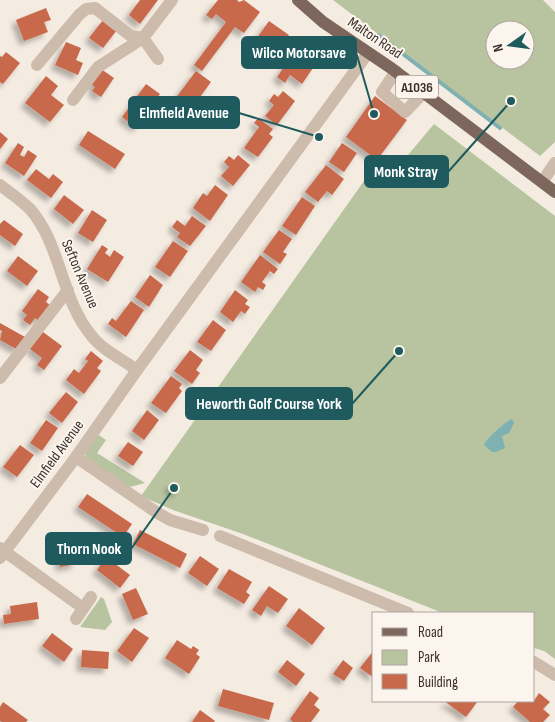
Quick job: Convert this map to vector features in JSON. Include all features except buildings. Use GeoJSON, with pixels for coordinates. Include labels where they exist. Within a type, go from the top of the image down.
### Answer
{"type":"FeatureCollection","features":[{"type":"Feature","properties":{"kind":"main road","name":"Malton Road"},"geometry":{"type":"LineString","coordinates":[[298,0],[323,22],[396,71],[555,192]]}},
{"type":"Feature","properties":{"kind":"street"},"geometry":{"type":"LineString","coordinates":[[73,100],[98,67],[144,38],[172,0]]}},
{"type":"Feature","properties":{"kind":"street"},"geometry":{"type":"LineString","coordinates":[[37,65],[79,15],[86,9],[94,8],[131,36],[144,38],[158,59]]}},
{"type":"Feature","properties":{"kind":"street","name":"Elmfield Avenue"},"geometry":{"type":"LineString","coordinates":[[2,553],[76,457],[136,370],[368,53]]}},
{"type":"Feature","properties":{"kind":"street"},"geometry":{"type":"LineString","coordinates":[[396,71],[382,92],[405,112],[424,92]]}},
{"type":"Feature","properties":{"kind":"street"},"geometry":{"type":"LineString","coordinates":[[542,182],[555,163]]}},
{"type":"Feature","properties":{"kind":"street","name":"Sefton Avenue"},"geometry":{"type":"LineString","coordinates":[[0,185],[30,209],[40,223],[77,312],[91,336],[136,370]]}},
{"type":"Feature","properties":{"kind":"street"},"geometry":{"type":"LineString","coordinates":[[0,378],[68,290]]}},
{"type":"Feature","properties":{"kind":"street"},"geometry":{"type":"LineString","coordinates":[[76,457],[133,492],[170,520],[203,530]]}},
{"type":"Feature","properties":{"kind":"street"},"geometry":{"type":"LineString","coordinates":[[220,536],[406,612]]}},
{"type":"Feature","properties":{"kind":"street"},"geometry":{"type":"LineString","coordinates":[[2,553],[87,603],[76,619]]}},
{"type":"Feature","properties":{"kind":"street"},"geometry":{"type":"LineString","coordinates":[[535,663],[555,675]]}},
{"type":"Feature","properties":{"kind":"green space"},"geometry":{"type":"Polygon","coordinates":[[[333,0],[543,0],[555,12],[555,142],[540,156],[333,0]]]}},
{"type":"Feature","properties":{"kind":"green space"},"geometry":{"type":"Polygon","coordinates":[[[434,124],[555,216],[555,659],[544,651],[535,648],[535,612],[440,612],[141,496],[376,164],[403,161],[434,124]]]}},
{"type":"Feature","properties":{"kind":"green space"},"geometry":{"type":"Polygon","coordinates":[[[97,434],[106,440],[97,453],[145,483],[126,488],[86,458],[85,453],[97,434]]]}},
{"type":"Feature","properties":{"kind":"green space"},"geometry":{"type":"Polygon","coordinates":[[[101,597],[104,599],[112,622],[105,630],[80,627],[101,597]]]}},
{"type":"Feature","properties":{"kind":"water"},"geometry":{"type":"Polygon","coordinates":[[[512,419],[514,423],[509,433],[502,436],[505,448],[492,452],[484,445],[497,430],[512,419]]]}},
{"type":"Feature","properties":{"kind":"waterway"},"geometry":{"type":"LineString","coordinates":[[378,35],[500,128]]}},
{"type":"Feature","properties":{"kind":"place","name":"Monk Stray"},"geometry":{"type":"Point","coordinates":[511,101]}},
{"type":"Feature","properties":{"kind":"place","name":"Wilco Motorsave"},"geometry":{"type":"Point","coordinates":[374,114]}},
{"type":"Feature","properties":{"kind":"place","name":"Elmfield Avenue"},"geometry":{"type":"Point","coordinates":[319,137]}},
{"type":"Feature","properties":{"kind":"place","name":"Heworth Golf Course York"},"geometry":{"type":"Point","coordinates":[399,351]}},
{"type":"Feature","properties":{"kind":"place","name":"Thorn Nook"},"geometry":{"type":"Point","coordinates":[174,488]}}]}
